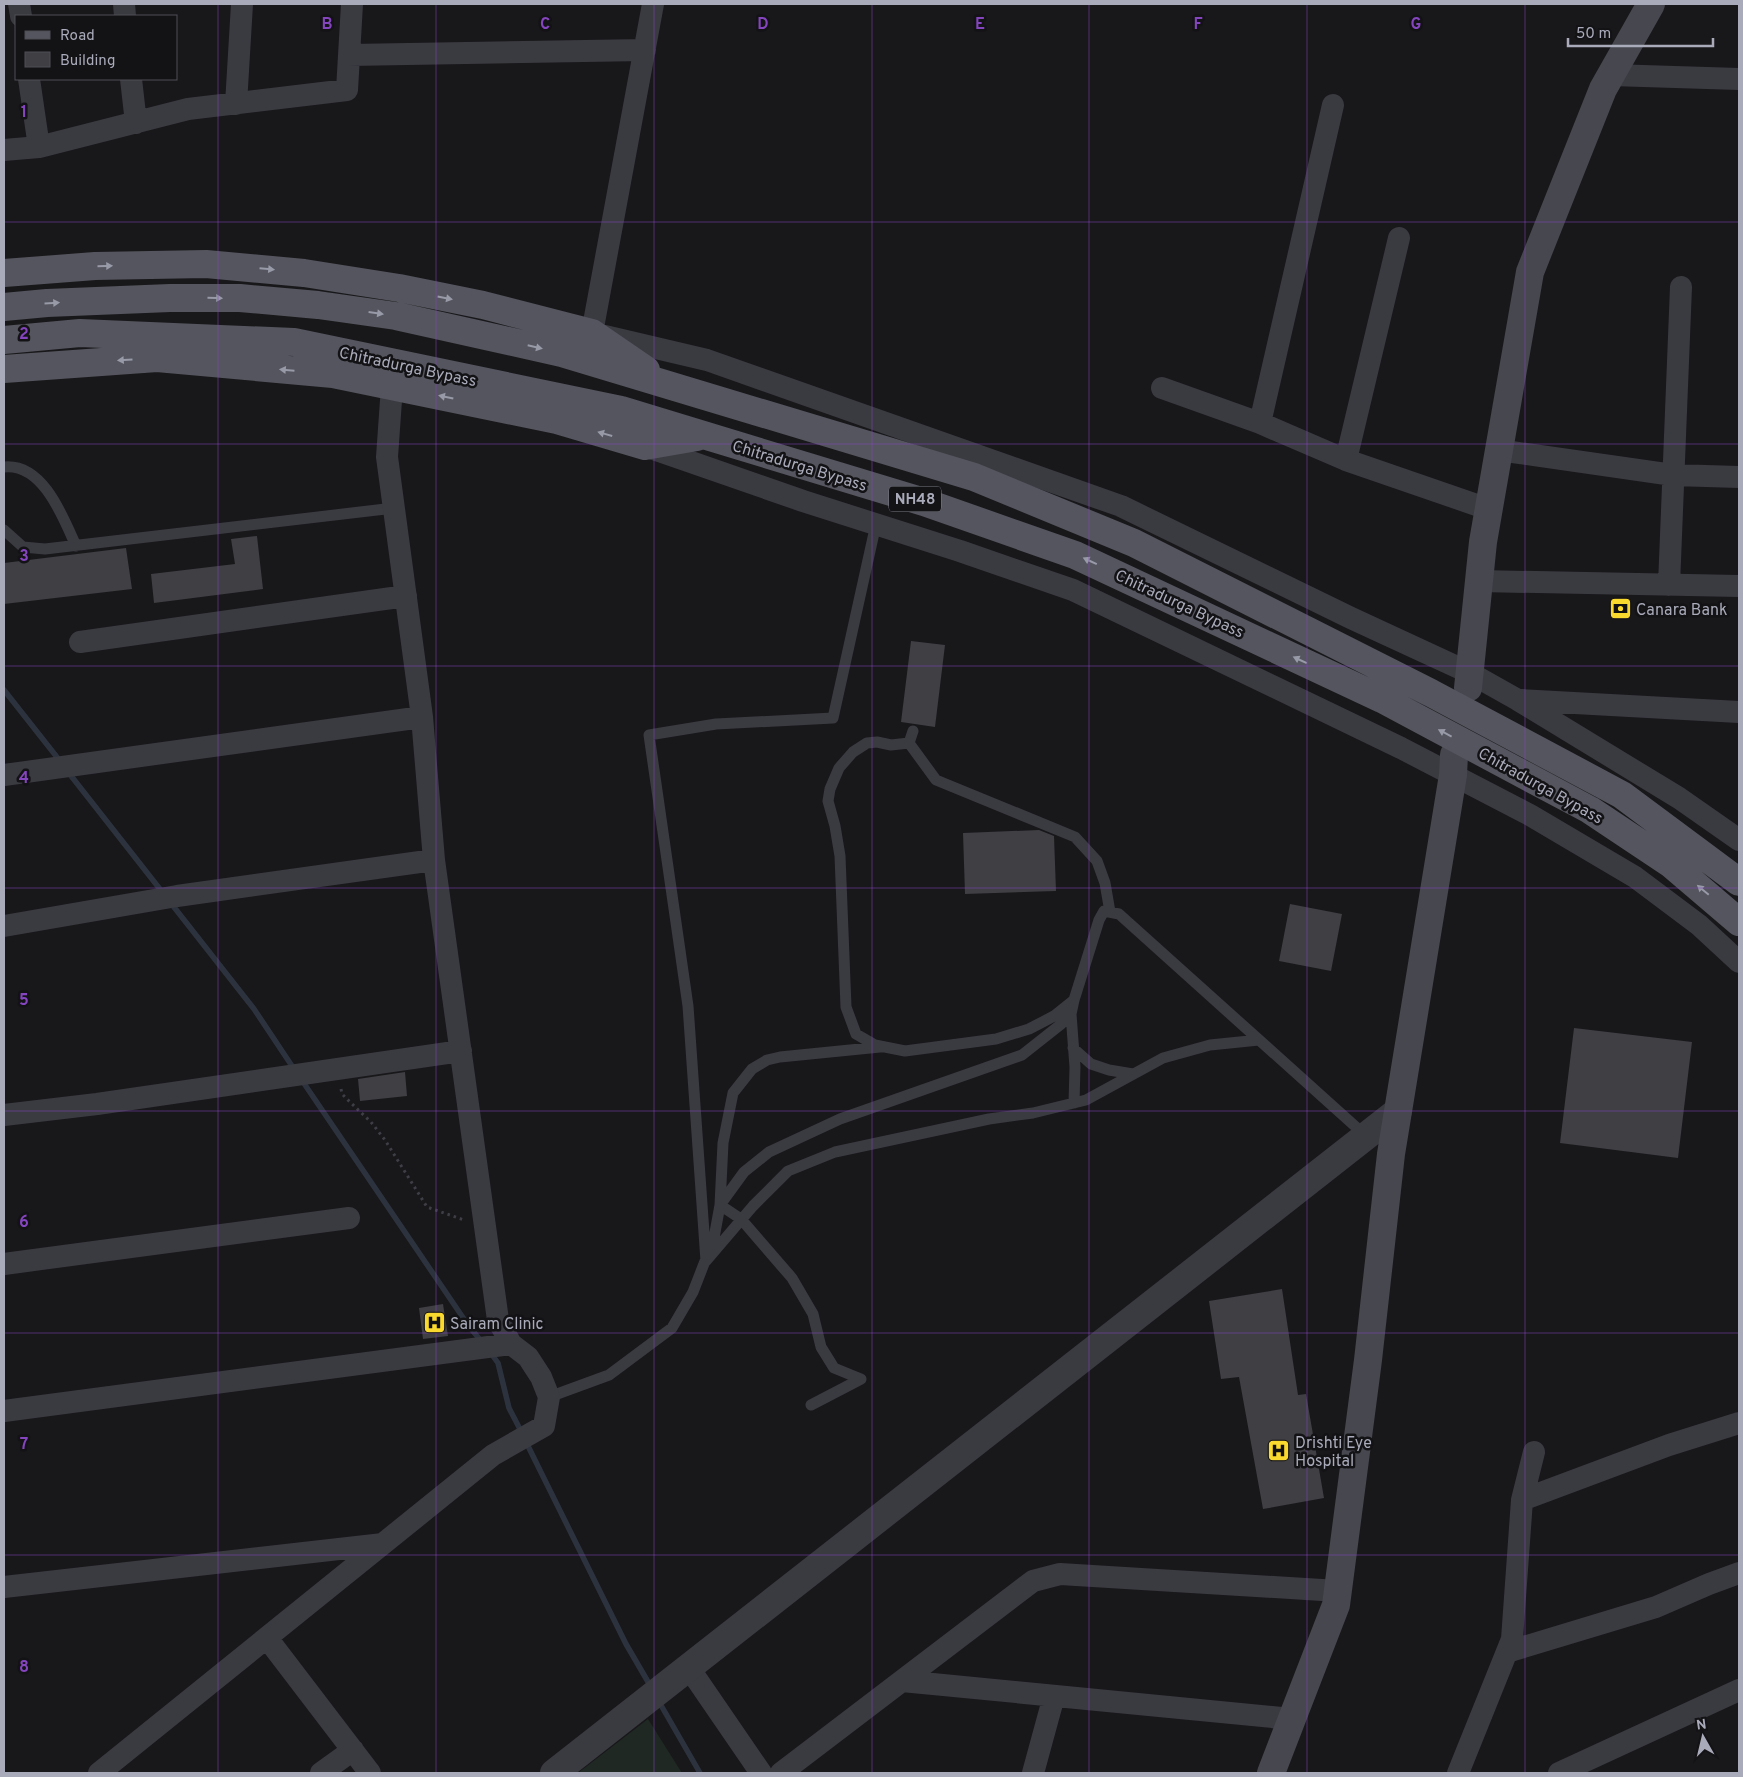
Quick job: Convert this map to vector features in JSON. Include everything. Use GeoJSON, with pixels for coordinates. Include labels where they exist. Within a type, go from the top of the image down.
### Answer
{"type":"FeatureCollection","features":[{"type":"Feature","properties":{"kind":"main road"},"geometry":{"type":"LineString","coordinates":[[1469,680],[1482,542],[1530,272],[1603,89],[1651,4]]}},
{"type":"Feature","properties":{"kind":"main road"},"geometry":{"type":"LineString","coordinates":[[4,273],[95,266],[206,264],[304,272],[399,288],[592,332],[666,385]]}},
{"type":"Feature","properties":{"kind":"main road","name":"Chitradurga Bypass"},"geometry":{"type":"LineString","coordinates":[[4,307],[47,303],[170,298],[240,298],[318,305],[396,316],[562,353],[974,478],[1134,543],[1431,692],[1622,795],[1739,882]]}},
{"type":"Feature","properties":{"kind":"main road","name":"Chitradurga Bypass"},"geometry":{"type":"LineString","coordinates":[[4,340],[80,333],[294,342],[621,410],[924,502],[1066,551],[1382,699],[1590,810],[1672,864],[1739,922]]}},
{"type":"Feature","properties":{"kind":"main road"},"geometry":{"type":"LineString","coordinates":[[4,369],[157,358],[333,374],[557,420],[645,446],[703,436]]}},
{"type":"Feature","properties":{"kind":"main road"},"geometry":{"type":"LineString","coordinates":[[1270,1773],[1336,1606],[1368,1360],[1391,1154],[1454,765]]}},
{"type":"Feature","properties":{"kind":"street"},"geometry":{"type":"LineString","coordinates":[[236,104],[242,4]]}},
{"type":"Feature","properties":{"kind":"street"},"geometry":{"type":"LineString","coordinates":[[4,150],[39,146],[188,109],[347,90],[352,4]]}},
{"type":"Feature","properties":{"kind":"street"},"geometry":{"type":"LineString","coordinates":[[653,4],[592,332],[707,360],[1121,506],[1351,618],[1469,680],[1518,700],[1679,798],[1739,840]]}},
{"type":"Feature","properties":{"kind":"street"},"geometry":{"type":"LineString","coordinates":[[350,55],[645,50]]}},
{"type":"Feature","properties":{"kind":"street"},"geometry":{"type":"LineString","coordinates":[[1611,74],[1739,79]]}},
{"type":"Feature","properties":{"kind":"street"},"geometry":{"type":"LineString","coordinates":[[29,80],[39,146]]}},
{"type":"Feature","properties":{"kind":"street"},"geometry":{"type":"LineString","coordinates":[[131,80],[136,122]]}},
{"type":"Feature","properties":{"kind":"street"},"geometry":{"type":"LineString","coordinates":[[1260,423],[1333,105]]}},
{"type":"Feature","properties":{"kind":"street"},"geometry":{"type":"LineString","coordinates":[[1346,460],[1399,238]]}},
{"type":"Feature","properties":{"kind":"street"},"geometry":{"type":"LineString","coordinates":[[1669,585],[1681,287]]}},
{"type":"Feature","properties":{"kind":"street"},"geometry":{"type":"LineString","coordinates":[[99,1773],[493,1455],[544,1426],[548,1396],[541,1377],[528,1357],[511,1344],[498,1320],[434,860],[422,717],[387,458],[392,386]]}},
{"type":"Feature","properties":{"kind":"street"},"geometry":{"type":"LineString","coordinates":[[1162,388],[1260,423],[1346,460],[1488,509]]}},
{"type":"Feature","properties":{"kind":"street"},"geometry":{"type":"LineString","coordinates":[[645,446],[1073,590],[1392,743],[1454,765],[1530,815],[1635,878],[1699,925],[1739,962]]}},
{"type":"Feature","properties":{"kind":"street"},"geometry":{"type":"LineString","coordinates":[[1498,450],[1673,475],[1739,476]]}},
{"type":"Feature","properties":{"kind":"street"},"geometry":{"type":"LineString","coordinates":[[1479,581],[1739,586]]}},
{"type":"Feature","properties":{"kind":"street"},"geometry":{"type":"LineString","coordinates":[[80,642],[406,596]]}},
{"type":"Feature","properties":{"kind":"street"},"geometry":{"type":"LineString","coordinates":[[1518,700],[1739,712]]}},
{"type":"Feature","properties":{"kind":"street"},"geometry":{"type":"LineString","coordinates":[[4,775],[422,717]]}},
{"type":"Feature","properties":{"kind":"street"},"geometry":{"type":"LineString","coordinates":[[4,926],[177,896],[434,860]]}},
{"type":"Feature","properties":{"kind":"street"},"geometry":{"type":"LineString","coordinates":[[4,1115],[97,1104],[461,1051]]}},
{"type":"Feature","properties":{"kind":"street"},"geometry":{"type":"LineString","coordinates":[[554,1773],[1398,1111]]}},
{"type":"Feature","properties":{"kind":"street"},"geometry":{"type":"LineString","coordinates":[[4,1264],[349,1218]]}},
{"type":"Feature","properties":{"kind":"street"},"geometry":{"type":"LineString","coordinates":[[4,1411],[511,1344]]}},
{"type":"Feature","properties":{"kind":"street"},"geometry":{"type":"LineString","coordinates":[[1522,1500],[1669,1445],[1739,1423]]}},
{"type":"Feature","properties":{"kind":"street"},"geometry":{"type":"LineString","coordinates":[[1458,1773],[1512,1639],[1522,1500],[1534,1452]]}},
{"type":"Feature","properties":{"kind":"street"},"geometry":{"type":"LineString","coordinates":[[4,1587],[383,1544]]}},
{"type":"Feature","properties":{"kind":"street"},"geometry":{"type":"LineString","coordinates":[[1507,1652],[1656,1607],[1739,1573]]}},
{"type":"Feature","properties":{"kind":"street"},"geometry":{"type":"LineString","coordinates":[[781,1773],[1033,1581],[1060,1574],[1338,1591]]}},
{"type":"Feature","properties":{"kind":"street"},"geometry":{"type":"LineString","coordinates":[[267,1638],[370,1773]]}},
{"type":"Feature","properties":{"kind":"street"},"geometry":{"type":"LineString","coordinates":[[689,1668],[760,1773]]}},
{"type":"Feature","properties":{"kind":"street"},"geometry":{"type":"LineString","coordinates":[[902,1681],[1292,1719]]}},
{"type":"Feature","properties":{"kind":"street"},"geometry":{"type":"LineString","coordinates":[[1559,1773],[1739,1690]]}},
{"type":"Feature","properties":{"kind":"street"},"geometry":{"type":"LineString","coordinates":[[1033,1773],[1054,1696]]}},
{"type":"Feature","properties":{"kind":"street"},"geometry":{"type":"LineString","coordinates":[[321,1773],[353,1750]]}},
{"type":"Feature","properties":{"kind":"lane"},"geometry":{"type":"LineString","coordinates":[[4,467],[12,466],[26,470],[38,479],[60,511],[76,546]]}},
{"type":"Feature","properties":{"kind":"lane"},"geometry":{"type":"LineString","coordinates":[[4,530],[23,547],[45,549],[394,508]]}},
{"type":"Feature","properties":{"kind":"lane"},"geometry":{"type":"LineString","coordinates":[[706,1261],[688,1006],[649,735],[716,724],[833,718],[876,524]]}},
{"type":"Feature","properties":{"kind":"lane"},"geometry":{"type":"LineString","coordinates":[[909,743],[913,731]]}},
{"type":"Feature","properties":{"kind":"lane"},"geometry":{"type":"LineString","coordinates":[[909,743],[892,745],[867,742],[852,752],[838,768],[830,789],[828,801],[835,826],[840,856],[846,1007],[856,1034],[875,1045],[905,1051],[996,1039],[1029,1029],[1054,1016],[1074,1000]]}},
{"type":"Feature","properties":{"kind":"lane"},"geometry":{"type":"LineString","coordinates":[[909,743],[936,780],[1075,837],[1097,861],[1105,883],[1110,912]]}},
{"type":"Feature","properties":{"kind":"lane"},"geometry":{"type":"LineString","coordinates":[[1074,1103],[1075,1067],[1071,1014],[1099,920],[1104,911],[1119,914],[1366,1136]]}},
{"type":"Feature","properties":{"kind":"lane"},"geometry":{"type":"LineString","coordinates":[[720,1205],[744,1172],[768,1152],[840,1119],[1022,1055],[1071,1014]]}},
{"type":"Feature","properties":{"kind":"lane"},"geometry":{"type":"LineString","coordinates":[[706,1261],[741,1219],[788,1171],[834,1152],[989,1119],[1033,1113],[1086,1100],[1164,1058],[1210,1045],[1258,1040]]}},
{"type":"Feature","properties":{"kind":"lane"},"geometry":{"type":"LineString","coordinates":[[548,1396],[609,1375],[672,1328],[693,1292],[714,1238],[720,1205],[723,1144],[733,1093],[752,1069],[767,1060],[780,1057],[883,1046]]}},
{"type":"Feature","properties":{"kind":"lane"},"geometry":{"type":"LineString","coordinates":[[1073,1048],[1091,1064],[1109,1070],[1133,1074]]}},
{"type":"Feature","properties":{"kind":"lane"},"geometry":{"type":"LineString","coordinates":[[720,1205],[741,1219],[792,1278],[813,1314],[821,1347],[834,1368],[861,1379],[811,1406]]}},
{"type":"Feature","properties":{"kind":"path"},"geometry":{"type":"LineString","coordinates":[[337,1069],[342,1094],[374,1126],[402,1165],[427,1207],[459,1218],[486,1232]]}},
{"type":"Feature","properties":{"kind":"shaded area"},"geometry":{"type":"Polygon","coordinates":[[[648,1719],[682,1773],[578,1773],[648,1719]]]}},
{"type":"Feature","properties":{"kind":"building"},"geometry":{"type":"Polygon","coordinates":[[[257,536],[263,589],[154,603],[151,574],[235,564],[231,539],[257,536]]]}},
{"type":"Feature","properties":{"kind":"building"},"geometry":{"type":"Polygon","coordinates":[[[126,548],[132,589],[4,604],[4,563],[126,548]]]}},
{"type":"Feature","properties":{"kind":"building"},"geometry":{"type":"Polygon","coordinates":[[[911,641],[945,645],[935,727],[901,722],[911,641]]]}},
{"type":"Feature","properties":{"kind":"building"},"geometry":{"type":"Polygon","coordinates":[[[1039,830],[1054,836],[1056,891],[965,894],[963,833],[1039,830]]]}},
{"type":"Feature","properties":{"kind":"building"},"geometry":{"type":"Polygon","coordinates":[[[1290,904],[1342,914],[1331,971],[1279,961],[1290,904]]]}},
{"type":"Feature","properties":{"kind":"building"},"geometry":{"type":"Polygon","coordinates":[[[1574,1028],[1692,1042],[1678,1158],[1560,1143],[1574,1028]]]}},
{"type":"Feature","properties":{"kind":"building"},"geometry":{"type":"Polygon","coordinates":[[[405,1072],[407,1096],[360,1101],[358,1079],[405,1072]]]}},
{"type":"Feature","properties":{"kind":"building"},"geometry":{"type":"Polygon","coordinates":[[[1282,1289],[1298,1395],[1306,1394],[1324,1498],[1263,1509],[1239,1377],[1221,1379],[1209,1301],[1282,1289]]]}},
{"type":"Feature","properties":{"kind":"building"},"geometry":{"type":"Polygon","coordinates":[[[443,1304],[448,1336],[423,1339],[419,1308],[443,1304]]]}},
{"type":"Feature","properties":{"kind":"waterway"},"geometry":{"type":"LineString","coordinates":[[4,690],[60,761]]}},
{"type":"Feature","properties":{"kind":"waterway"},"geometry":{"type":"LineString","coordinates":[[68,772],[163,893]]}},
{"type":"Feature","properties":{"kind":"waterway"},"geometry":{"type":"LineString","coordinates":[[170,902],[254,1009],[294,1069]]}},
{"type":"Feature","properties":{"kind":"waterway"},"geometry":{"type":"LineString","coordinates":[[301,1079],[468,1325],[481,1341]]}},
{"type":"Feature","properties":{"kind":"waterway"},"geometry":{"type":"LineString","coordinates":[[490,1352],[498,1363],[509,1408],[522,1433]]}},
{"type":"Feature","properties":{"kind":"waterway"},"geometry":{"type":"LineString","coordinates":[[526,1442],[626,1644],[651,1687]]}},
{"type":"Feature","properties":{"kind":"waterway"},"geometry":{"type":"LineString","coordinates":[[658,1700],[700,1773]]}},
{"type":"Feature","properties":{"kind":"place","name":"Canara Bank"},"geometry":{"type":"Point","coordinates":[1620,609]}},
{"type":"Feature","properties":{"kind":"place","name":"Sairam Clinic"},"geometry":{"type":"Point","coordinates":[434,1323]}},
{"type":"Feature","properties":{"kind":"place","name":"Drishti Eye Hospital"},"geometry":{"type":"Point","coordinates":[1279,1451]}}]}
